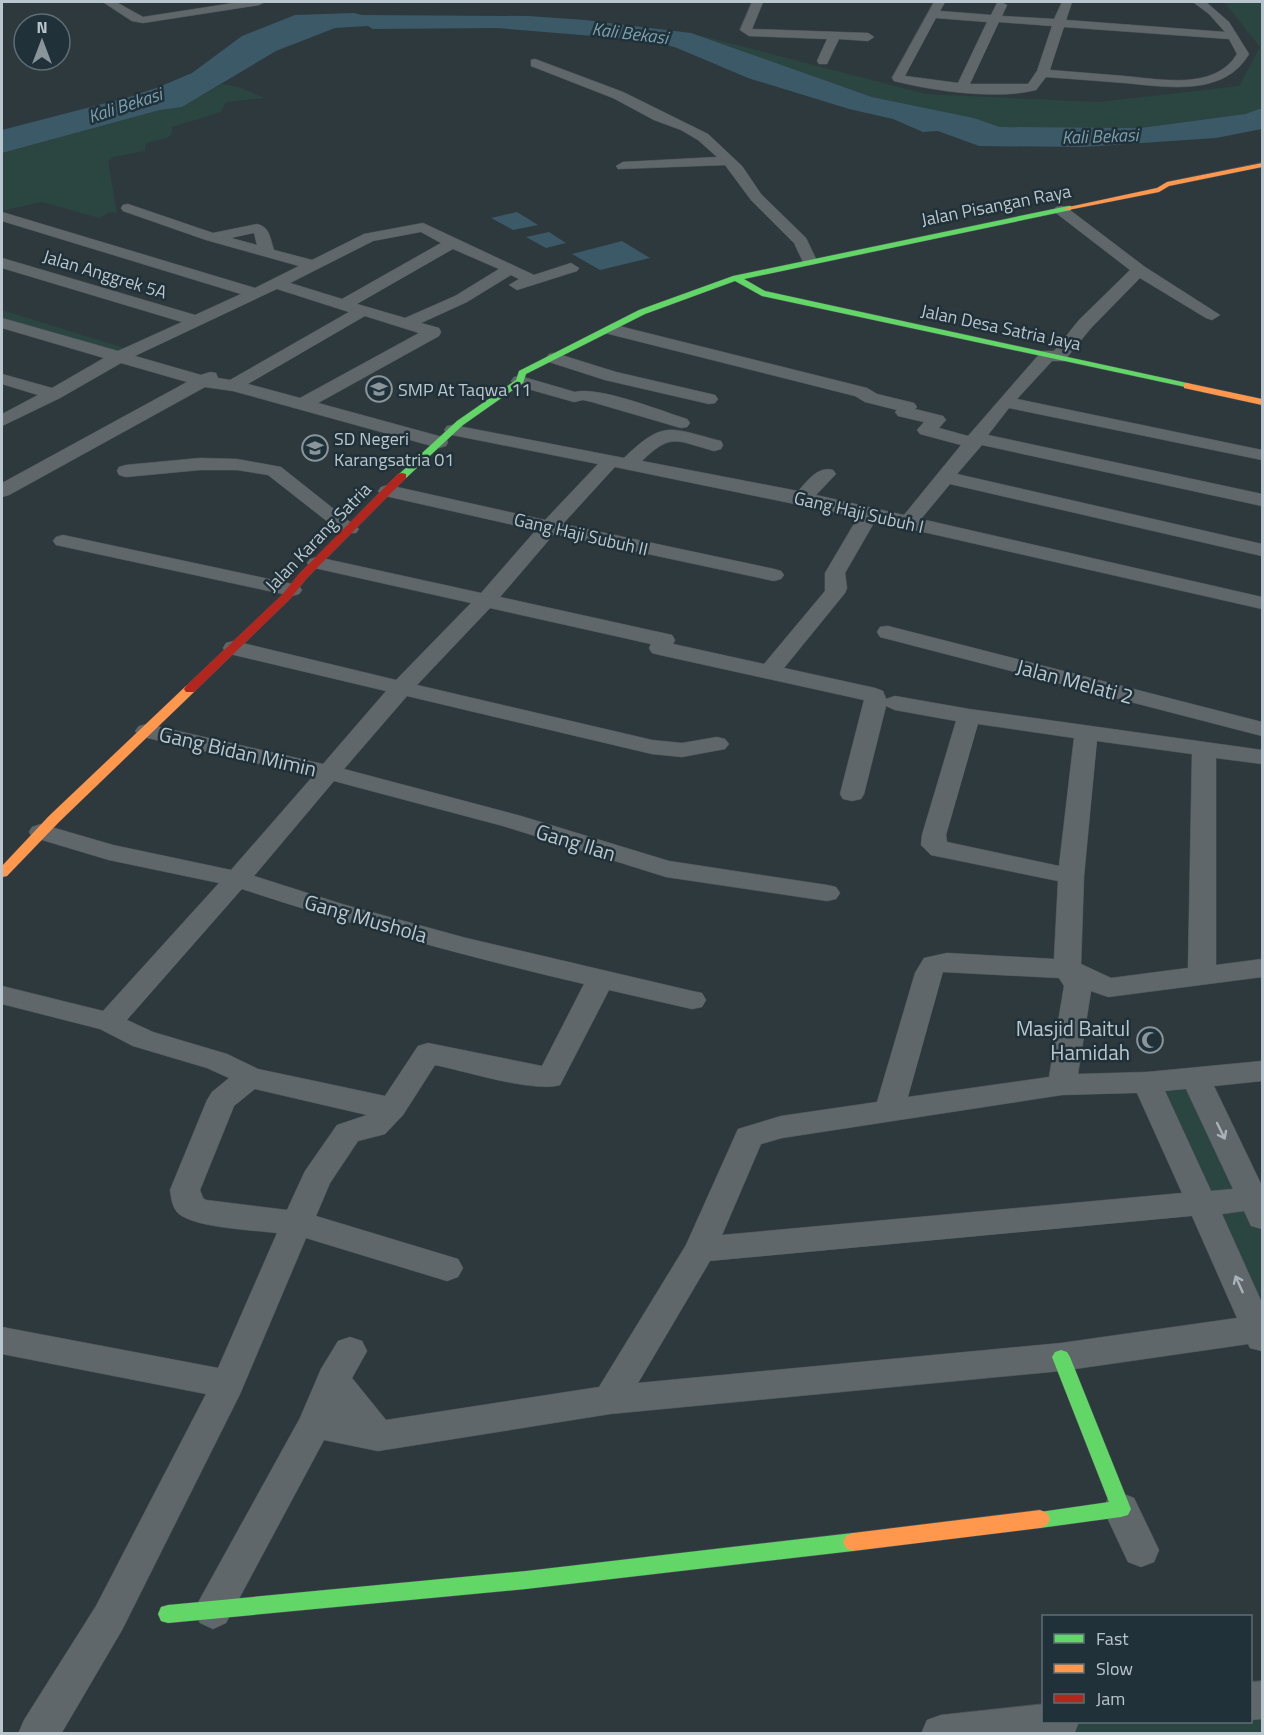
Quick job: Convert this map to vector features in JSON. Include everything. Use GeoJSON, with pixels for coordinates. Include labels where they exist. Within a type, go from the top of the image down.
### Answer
{"type":"FeatureCollection","features":[{"type":"Feature","properties":{"kind":"street"},"geometry":{"type":"LineString","coordinates":[[109,2],[136,19],[143,20],[259,2]]}},
{"type":"Feature","properties":{"kind":"street"},"geometry":{"type":"LineString","coordinates":[[757,2],[746,30],[749,32],[868,36]]}},
{"type":"Feature","properties":{"kind":"street"},"geometry":{"type":"LineString","coordinates":[[939,2],[898,78],[962,87],[1028,89],[1035,85],[1053,57],[1060,40],[1059,23],[1068,6]]}},
{"type":"Feature","properties":{"kind":"street"},"geometry":{"type":"LineString","coordinates":[[962,87],[1002,2]]}},
{"type":"Feature","properties":{"kind":"street"},"geometry":{"type":"LineString","coordinates":[[1042,73],[1175,84],[1196,82],[1231,70],[1239,62],[1234,36],[1220,19],[1199,2]]}},
{"type":"Feature","properties":{"kind":"street"},"geometry":{"type":"LineString","coordinates":[[931,14],[1234,36]]}},
{"type":"Feature","properties":{"kind":"street"},"geometry":{"type":"LineString","coordinates":[[1198,17],[1220,19]]}},
{"type":"Feature","properties":{"kind":"street"},"geometry":{"type":"LineString","coordinates":[[823,61],[835,35]]}},
{"type":"Feature","properties":{"kind":"street"},"geometry":{"type":"LineString","coordinates":[[535,63],[618,95],[703,137],[737,169],[756,197],[801,241],[809,261]]}},
{"type":"Feature","properties":{"kind":"street"},"geometry":{"type":"LineString","coordinates":[[1196,68],[1231,70]]}},
{"type":"Feature","properties":{"kind":"street"},"geometry":{"type":"LineString","coordinates":[[623,166],[729,161]]}},
{"type":"Feature","properties":{"kind":"street","name":"Jalan Pisangan Raya"},"geometry":{"type":"LineString","coordinates":[[736,278],[1159,190],[1167,184],[1263,165]]}},
{"type":"Feature","properties":{"kind":"street"},"geometry":{"type":"LineString","coordinates":[[129,208],[211,237],[313,265]]}},
{"type":"Feature","properties":{"kind":"street"},"geometry":{"type":"LineString","coordinates":[[1061,210],[1139,270],[1212,315]]}},
{"type":"Feature","properties":{"kind":"street"},"geometry":{"type":"LineString","coordinates":[[2,216],[255,293]]}},
{"type":"Feature","properties":{"kind":"street"},"geometry":{"type":"LineString","coordinates":[[2,421],[117,358],[276,284],[369,237],[423,226],[452,243],[510,268],[533,281]]}},
{"type":"Feature","properties":{"kind":"street"},"geometry":{"type":"LineString","coordinates":[[343,305],[452,243]]}},
{"type":"Feature","properties":{"kind":"street","name":"Jalan Anggrek 5A"},"geometry":{"type":"LineString","coordinates":[[2,263],[197,321]]}},
{"type":"Feature","properties":{"kind":"street"},"geometry":{"type":"LineString","coordinates":[[462,299],[510,268]]}},
{"type":"Feature","properties":{"kind":"street"},"geometry":{"type":"LineString","coordinates":[[406,323],[462,299],[533,281],[571,268]]}},
{"type":"Feature","properties":{"kind":"street"},"geometry":{"type":"LineString","coordinates":[[908,523],[1005,402],[1139,270]]}},
{"type":"Feature","properties":{"kind":"street","name":"Jalan Karang Satria"},"geometry":{"type":"LineString","coordinates":[[2,873],[41,832],[234,648],[388,491],[446,436],[479,409],[520,381],[522,373],[642,312],[736,278]]}},
{"type":"Feature","properties":{"kind":"street","name":"Jalan Desa Satria Jaya"},"geometry":{"type":"LineString","coordinates":[[736,278],[762,293],[1263,402]]}},
{"type":"Feature","properties":{"kind":"street"},"geometry":{"type":"LineString","coordinates":[[276,284],[433,332],[303,404]]}},
{"type":"Feature","properties":{"kind":"street"},"geometry":{"type":"LineString","coordinates":[[2,310],[134,351],[218,382]]}},
{"type":"Feature","properties":{"kind":"street"},"geometry":{"type":"LineString","coordinates":[[3,492],[362,311]]}},
{"type":"Feature","properties":{"kind":"street"},"geometry":{"type":"LineString","coordinates":[[2,323],[117,358],[218,382]]}},
{"type":"Feature","properties":{"kind":"street"},"geometry":{"type":"LineString","coordinates":[[611,329],[859,399],[871,398],[908,407],[904,412],[937,420],[926,430],[930,432],[1263,500]]}},
{"type":"Feature","properties":{"kind":"street"},"geometry":{"type":"LineString","coordinates":[[555,358],[611,376],[709,399]]}},
{"type":"Feature","properties":{"kind":"street"},"geometry":{"type":"LineString","coordinates":[[2,379],[54,394]]}},
{"type":"Feature","properties":{"kind":"street"},"geometry":{"type":"LineString","coordinates":[[520,381],[574,397],[583,395],[595,397],[681,423]]}},
{"type":"Feature","properties":{"kind":"street","name":"Gang Haji Subuh I"},"geometry":{"type":"LineString","coordinates":[[218,382],[303,404],[446,436],[619,463],[802,498],[1263,603]]}},
{"type":"Feature","properties":{"kind":"street"},"geometry":{"type":"LineString","coordinates":[[1005,402],[1263,455]]}},
{"type":"Feature","properties":{"kind":"street"},"geometry":{"type":"LineString","coordinates":[[109,1022],[237,879],[401,688],[485,601],[549,527],[619,463],[652,441],[669,434],[714,445]]}},
{"type":"Feature","properties":{"kind":"street"},"geometry":{"type":"LineString","coordinates":[[126,471],[204,462],[263,468],[274,471],[349,529]]}},
{"type":"Feature","properties":{"kind":"street"},"geometry":{"type":"LineString","coordinates":[[802,498],[826,474]]}},
{"type":"Feature","properties":{"kind":"street"},"geometry":{"type":"LineString","coordinates":[[946,477],[1263,550]]}},
{"type":"Feature","properties":{"kind":"street","name":"Gang Haji Subuh II"},"geometry":{"type":"LineString","coordinates":[[388,491],[774,575]]}},
{"type":"Feature","properties":{"kind":"street"},"geometry":{"type":"LineString","coordinates":[[771,670],[835,593],[837,588],[835,573],[870,513]]}},
{"type":"Feature","properties":{"kind":"street"},"geometry":{"type":"LineString","coordinates":[[63,541],[292,590]]}},
{"type":"Feature","properties":{"kind":"street"},"geometry":{"type":"LineString","coordinates":[[316,563],[664,640],[660,648],[771,670],[875,696],[852,794]]}},
{"type":"Feature","properties":{"kind":"street","name":"Jalan Melati 2"},"geometry":{"type":"LineString","coordinates":[[888,632],[1263,729]]}},
{"type":"Feature","properties":{"kind":"street"},"geometry":{"type":"LineString","coordinates":[[234,648],[652,747],[682,750],[717,744]]}},
{"type":"Feature","properties":{"kind":"street"},"geometry":{"type":"LineString","coordinates":[[895,703],[969,716],[1263,757]]}},
{"type":"Feature","properties":{"kind":"street"},"geometry":{"type":"LineString","coordinates":[[969,716],[934,835],[934,845],[940,849],[1071,876]]}},
{"type":"Feature","properties":{"kind":"street","name":"Gang Bidan Mimin"},"geometry":{"type":"LineString","coordinates":[[147,731],[329,771]]}},
{"type":"Feature","properties":{"kind":"street"},"geometry":{"type":"LineString","coordinates":[[1062,1085],[1078,986],[1067,969],[1071,876],[1086,733]]}},
{"type":"Feature","properties":{"kind":"street"},"geometry":{"type":"LineString","coordinates":[[1202,977],[1203,750]]}},
{"type":"Feature","properties":{"kind":"street","name":"Gang Ilan"},"geometry":{"type":"LineString","coordinates":[[329,771],[408,795],[512,821],[666,869],[827,893]]}},
{"type":"Feature","properties":{"kind":"street","name":"Gang Mushola"},"geometry":{"type":"LineString","coordinates":[[41,832],[109,852],[237,879],[344,913],[600,980],[692,1000]]}},
{"type":"Feature","properties":{"kind":"street"},"geometry":{"type":"LineString","coordinates":[[889,1111],[929,973],[934,964],[946,962],[1067,969],[1108,988],[1263,968]]}},
{"type":"Feature","properties":{"kind":"street"},"geometry":{"type":"LineString","coordinates":[[38,1734],[109,1618],[228,1384],[316,1179],[338,1144],[348,1132],[375,1126],[393,1107],[428,1053],[550,1078],[600,980]]}},
{"type":"Feature","properties":{"kind":"street"},"geometry":{"type":"LineString","coordinates":[[2,995],[109,1022],[120,1029],[178,1052],[233,1065],[250,1077],[375,1106],[393,1107]]}},
{"type":"Feature","properties":{"kind":"street"},"geometry":{"type":"LineString","coordinates":[[610,1400],[700,1249],[749,1137],[782,1126],[1062,1085],[1147,1082],[1263,1071]]}},
{"type":"Feature","properties":{"kind":"street"},"geometry":{"type":"LineString","coordinates":[[250,1077],[222,1100],[185,1190],[189,1205],[200,1211],[297,1223],[447,1268]]}},
{"type":"Feature","properties":{"kind":"street"},"geometry":{"type":"LineString","coordinates":[[700,1249],[1203,1203],[1260,1205],[1196,1078]]}},
{"type":"Feature","properties":{"kind":"street"},"geometry":{"type":"LineString","coordinates":[[315,1423],[378,1436],[610,1400],[1061,1357],[1261,1332],[1147,1082]]}},
{"type":"Feature","properties":{"kind":"street"},"geometry":{"type":"LineString","coordinates":[[2,1340],[228,1384]]}},
{"type":"Feature","properties":{"kind":"street"},"geometry":{"type":"LineString","coordinates":[[1061,1357],[1121,1509],[1141,1550]]}},
{"type":"Feature","properties":{"kind":"street"},"geometry":{"type":"LineString","coordinates":[[213,1611],[315,1423],[341,1365],[378,1436]]}},
{"type":"Feature","properties":{"kind":"street"},"geometry":{"type":"LineString","coordinates":[[168,1614],[601,1572],[1121,1509]]}},
{"type":"Feature","properties":{"kind":"street"},"geometry":{"type":"LineString","coordinates":[[941,1734],[1019,1730],[1054,1723]]}},
{"type":"Feature","properties":{"kind":"green space"},"geometry":{"type":"Polygon","coordinates":[[[1224,2],[1262,2],[1262,108],[1245,114],[1140,128],[1000,127],[974,118],[872,97],[691,33],[926,94],[1098,102],[1239,86],[1260,47],[1224,2]]]}},
{"type":"Feature","properties":{"kind":"green space"},"geometry":{"type":"Polygon","coordinates":[[[222,84],[238,87],[265,98],[226,102],[221,112],[172,127],[172,134],[167,138],[146,143],[145,151],[113,157],[108,161],[117,213],[110,212],[99,218],[42,202],[2,211],[2,153],[160,110],[182,107],[222,84]]]}},
{"type":"Feature","properties":{"kind":"green space"},"geometry":{"type":"Polygon","coordinates":[[[2,310],[134,351],[117,358],[2,323],[2,310]]]}},
{"type":"Feature","properties":{"kind":"green space"},"geometry":{"type":"Polygon","coordinates":[[[1196,1078],[1262,1217],[1262,1338],[1147,1082],[1196,1078]]]}},
{"type":"Feature","properties":{"kind":"green space"},"geometry":{"type":"Polygon","coordinates":[[[1262,1700],[1262,1733],[941,1734],[1049,1723],[1252,1723],[1252,1701],[1262,1700]]]}},
{"type":"Feature","properties":{"kind":"water","name":"Kali Bekasi"},"geometry":{"type":"Polygon","coordinates":[[[354,13],[362,15],[529,16],[585,20],[691,33],[872,97],[974,118],[1000,127],[1140,128],[1245,114],[1262,108],[1262,129],[1216,138],[1083,147],[979,146],[938,131],[923,132],[893,119],[849,109],[748,78],[677,48],[654,41],[497,28],[373,29],[368,26],[335,28],[276,51],[182,107],[160,110],[2,153],[2,130],[159,87],[192,73],[242,36],[295,15],[354,13]]]}},
{"type":"Feature","properties":{"kind":"water"},"geometry":{"type":"Polygon","coordinates":[[[517,212],[538,225],[513,230],[491,218],[517,212]]]}},
{"type":"Feature","properties":{"kind":"water"},"geometry":{"type":"Polygon","coordinates":[[[549,232],[566,243],[546,248],[526,237],[549,232]]]}},
{"type":"Feature","properties":{"kind":"water"},"geometry":{"type":"Polygon","coordinates":[[[622,241],[650,258],[600,270],[572,254],[622,241]]]}},
{"type":"Feature","properties":{"kind":"traffic: fast"},"geometry":{"type":"LineString","coordinates":[[402,476],[460,423],[520,381],[522,373],[642,312],[736,278],[1068,208]]}},
{"type":"Feature","properties":{"kind":"traffic: fast"},"geometry":{"type":"LineString","coordinates":[[736,278],[762,293],[1187,386]]}},
{"type":"Feature","properties":{"kind":"traffic: fast"},"geometry":{"type":"LineString","coordinates":[[1040,1519],[1121,1509],[1061,1357]]}},
{"type":"Feature","properties":{"kind":"traffic: fast"},"geometry":{"type":"LineString","coordinates":[[168,1614],[526,1580],[853,1542]]}},
{"type":"Feature","properties":{"kind":"traffic: slow"},"geometry":{"type":"LineString","coordinates":[[1068,208],[1159,190],[1167,184],[1262,165]]}},
{"type":"Feature","properties":{"kind":"traffic: slow"},"geometry":{"type":"LineString","coordinates":[[1187,386],[1262,402]]}},
{"type":"Feature","properties":{"kind":"traffic: slow"},"geometry":{"type":"LineString","coordinates":[[2,873],[54,819],[190,689]]}},
{"type":"Feature","properties":{"kind":"traffic: slow"},"geometry":{"type":"LineString","coordinates":[[853,1542],[1040,1519]]}},
{"type":"Feature","properties":{"kind":"traffic: jam"},"geometry":{"type":"LineString","coordinates":[[190,689],[286,597],[303,576],[402,476]]}},
{"type":"Feature","properties":{"kind":"place","name":"SMP At Taqwa 11"},"geometry":{"type":"Point","coordinates":[379,389]}},
{"type":"Feature","properties":{"kind":"place","name":"SD Negeri Karangsatria 01"},"geometry":{"type":"Point","coordinates":[315,448]}},
{"type":"Feature","properties":{"kind":"place","name":"Masjid Baitul Hamidah"},"geometry":{"type":"Point","coordinates":[1150,1040]}}]}
